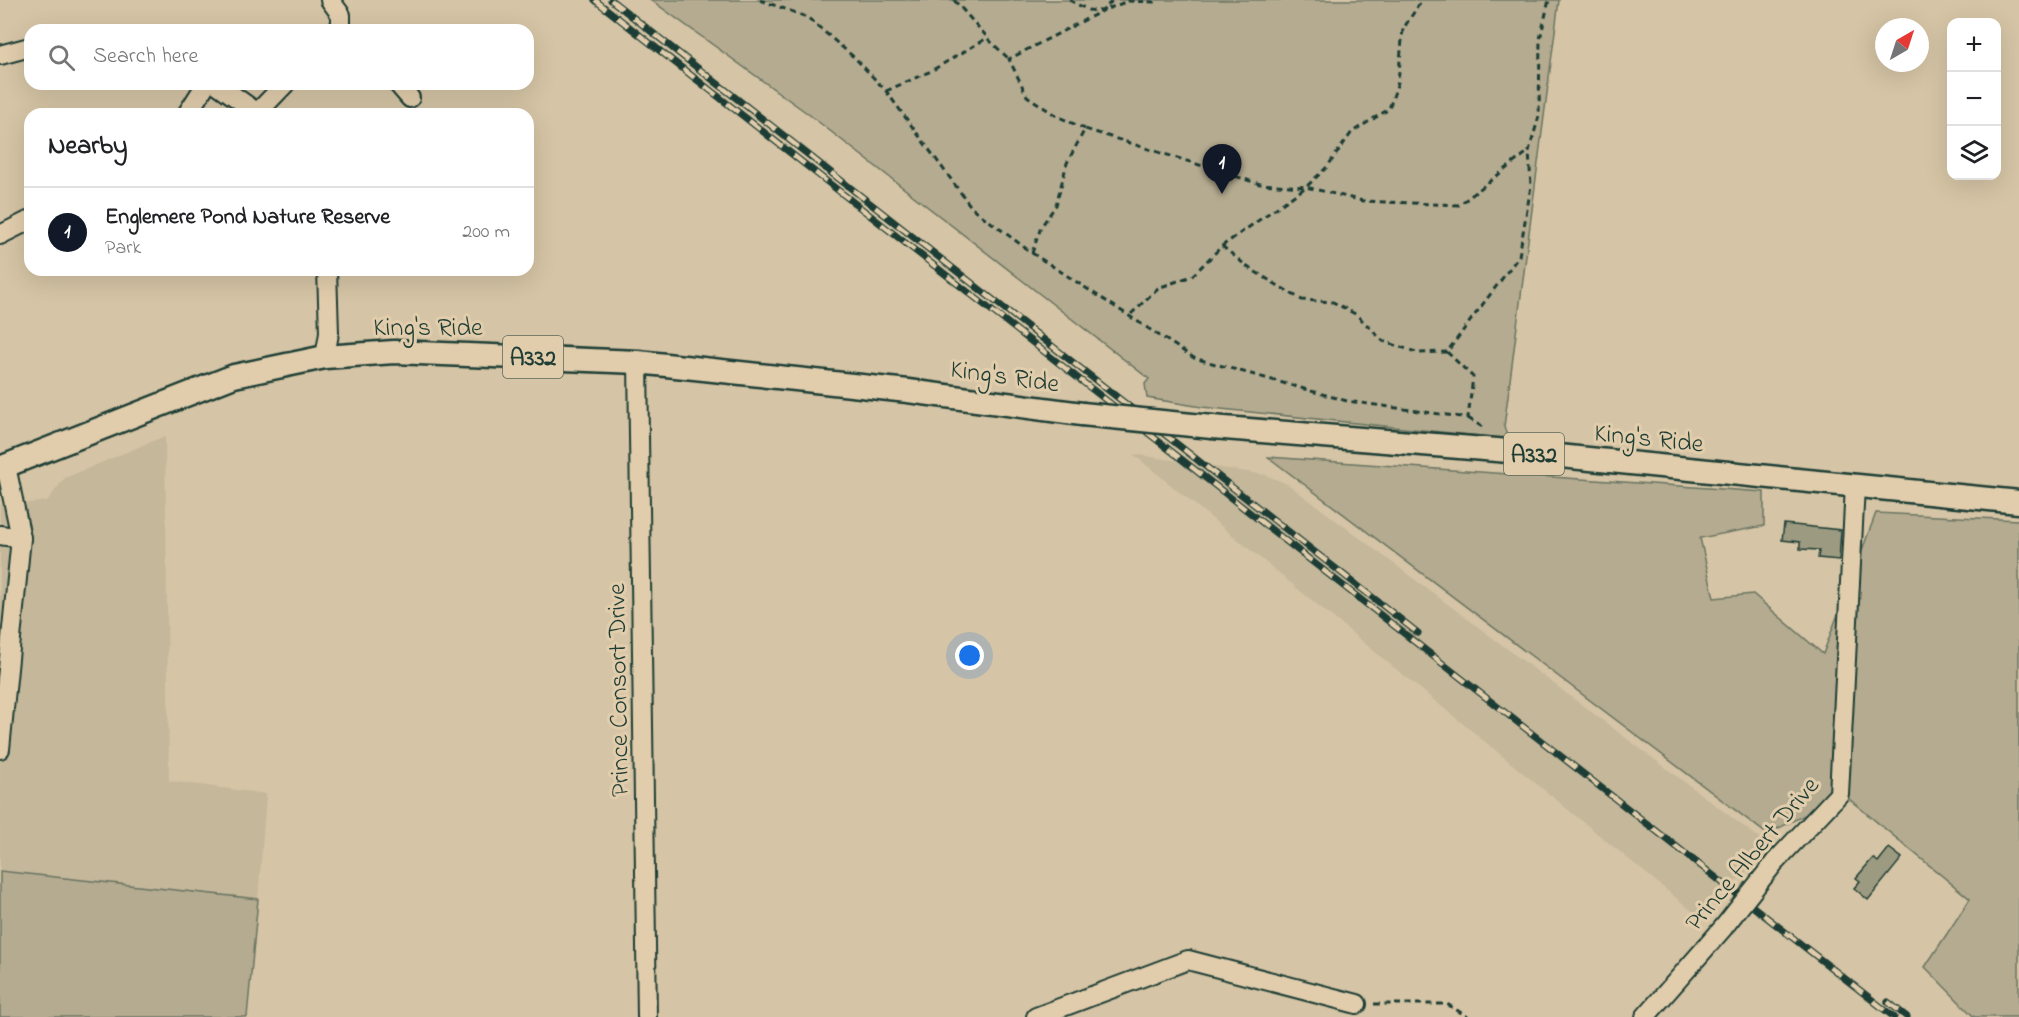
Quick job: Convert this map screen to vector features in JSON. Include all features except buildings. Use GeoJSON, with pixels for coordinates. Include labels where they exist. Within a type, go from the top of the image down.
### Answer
{"type":"FeatureCollection","features":[{"type":"Feature","properties":{"kind":"main road","name":"King's Ride"},"geometry":{"type":"LineString","coordinates":[[3,467],[234,376],[325,357],[394,352],[638,362],[908,391],[1082,414],[1509,452],[2019,502]]}},
{"type":"Feature","properties":{"kind":"street"},"geometry":{"type":"LineString","coordinates":[[330,0],[341,15],[343,24]]}},
{"type":"Feature","properties":{"kind":"street"},"geometry":{"type":"LineString","coordinates":[[0,55],[24,49]]}},
{"type":"Feature","properties":{"kind":"street"},"geometry":{"type":"LineString","coordinates":[[191,108],[202,90]]}},
{"type":"Feature","properties":{"kind":"street"},"geometry":{"type":"LineString","coordinates":[[226,90],[252,108]]}},
{"type":"Feature","properties":{"kind":"street"},"geometry":{"type":"LineString","coordinates":[[263,108],[280,90]]}},
{"type":"Feature","properties":{"kind":"street"},"geometry":{"type":"LineString","coordinates":[[403,90],[410,99]]}},
{"type":"Feature","properties":{"kind":"street"},"geometry":{"type":"LineString","coordinates":[[0,235],[24,223]]}},
{"type":"Feature","properties":{"kind":"street"},"geometry":{"type":"LineString","coordinates":[[325,357],[329,333],[327,276]]}},
{"type":"Feature","properties":{"kind":"street","name":"Prince Consort Drive"},"geometry":{"type":"LineString","coordinates":[[638,362],[647,1017]]}},
{"type":"Feature","properties":{"kind":"street"},"geometry":{"type":"LineString","coordinates":[[0,749],[21,538],[3,467]]}},
{"type":"Feature","properties":{"kind":"street","name":"Prince Albert Drive"},"geometry":{"type":"LineString","coordinates":[[1646,1017],[1723,928],[1775,862],[1839,794],[1855,486]]}},
{"type":"Feature","properties":{"kind":"street"},"geometry":{"type":"LineString","coordinates":[[0,535],[21,538]]}},
{"type":"Feature","properties":{"kind":"street"},"geometry":{"type":"LineString","coordinates":[[1036,1017],[1188,960],[1357,1004]]}},
{"type":"Feature","properties":{"kind":"path"},"geometry":{"type":"LineString","coordinates":[[760,0],[807,17],[856,59],[886,91],[972,208],[1032,253],[1131,315],[1194,358],[1347,401],[1468,418],[1473,377],[1447,352],[1419,352],[1383,341],[1357,315],[1333,302],[1302,300],[1249,268],[1222,246]]}},
{"type":"Feature","properties":{"kind":"path"},"geometry":{"type":"LineString","coordinates":[[954,0],[1009,59],[1028,96],[1055,115],[1085,129],[1260,184],[1306,187],[1363,201],[1460,205],[1529,151]]}},
{"type":"Feature","properties":{"kind":"path"},"geometry":{"type":"LineString","coordinates":[[1069,0],[1088,10],[1102,11],[1113,0]]}},
{"type":"Feature","properties":{"kind":"path"},"geometry":{"type":"LineString","coordinates":[[1009,59],[1102,11],[1128,1],[1154,2],[1156,0]]}},
{"type":"Feature","properties":{"kind":"path"},"geometry":{"type":"LineString","coordinates":[[1131,315],[1158,288],[1192,276],[1222,246],[1306,187],[1327,167],[1352,132],[1389,110],[1398,82],[1403,29],[1422,0]]}},
{"type":"Feature","properties":{"kind":"path"},"geometry":{"type":"LineString","coordinates":[[1447,352],[1519,256],[1531,186],[1529,151],[1539,116],[1540,39],[1549,0]]}},
{"type":"Feature","properties":{"kind":"path"},"geometry":{"type":"LineString","coordinates":[[886,91],[931,71],[987,38]]}},
{"type":"Feature","properties":{"kind":"path"},"geometry":{"type":"LineString","coordinates":[[1032,253],[1041,227],[1056,205],[1067,163],[1085,129]]}},
{"type":"Feature","properties":{"kind":"path"},"geometry":{"type":"LineString","coordinates":[[1357,1004],[1447,1004],[1468,1017]]}},
{"type":"Feature","properties":{"kind":"shaded area"},"geometry":{"type":"Polygon","coordinates":[[[651,0],[1559,0],[1504,427],[1508,439],[1202,407],[1147,398],[1145,384],[1149,379],[807,113],[651,0]]]}},
{"type":"Feature","properties":{"kind":"shaded area"},"geometry":{"type":"Polygon","coordinates":[[[165,436],[169,781],[266,794],[258,899],[0,871],[0,506],[47,501],[65,478],[165,436]]]}},
{"type":"Feature","properties":{"kind":"shaded area"},"geometry":{"type":"Polygon","coordinates":[[[1133,454],[1266,475],[1289,485],[1759,838],[1767,853],[1697,915],[1133,454]]]}},
{"type":"Feature","properties":{"kind":"shaded area"},"geometry":{"type":"Polygon","coordinates":[[[1268,457],[1764,492],[1764,526],[1700,538],[1714,598],[1753,594],[1823,654],[1876,513],[2019,520],[2019,1017],[1974,1017],[1925,967],[1970,899],[1844,795],[1767,834],[1268,457]]]}},
{"type":"Feature","properties":{"kind":"shaded area"},"geometry":{"type":"Polygon","coordinates":[[[0,871],[258,899],[247,1017],[0,1017],[0,871]]]}},
{"type":"Feature","properties":{"kind":"railway"},"geometry":{"type":"LineString","coordinates":[[595,0],[1894,1017]]}},
{"type":"Feature","properties":{"kind":"railway"},"geometry":{"type":"LineString","coordinates":[[611,0],[1418,633]]}},
{"type":"Feature","properties":{"kind":"railway"},"geometry":{"type":"LineString","coordinates":[[1888,1002],[1907,1017]]}},
{"type":"Feature","properties":{"kind":"place","name":"Englemere Pond Nature Reserve"},"geometry":{"type":"Point","coordinates":[1222,194]}}]}
